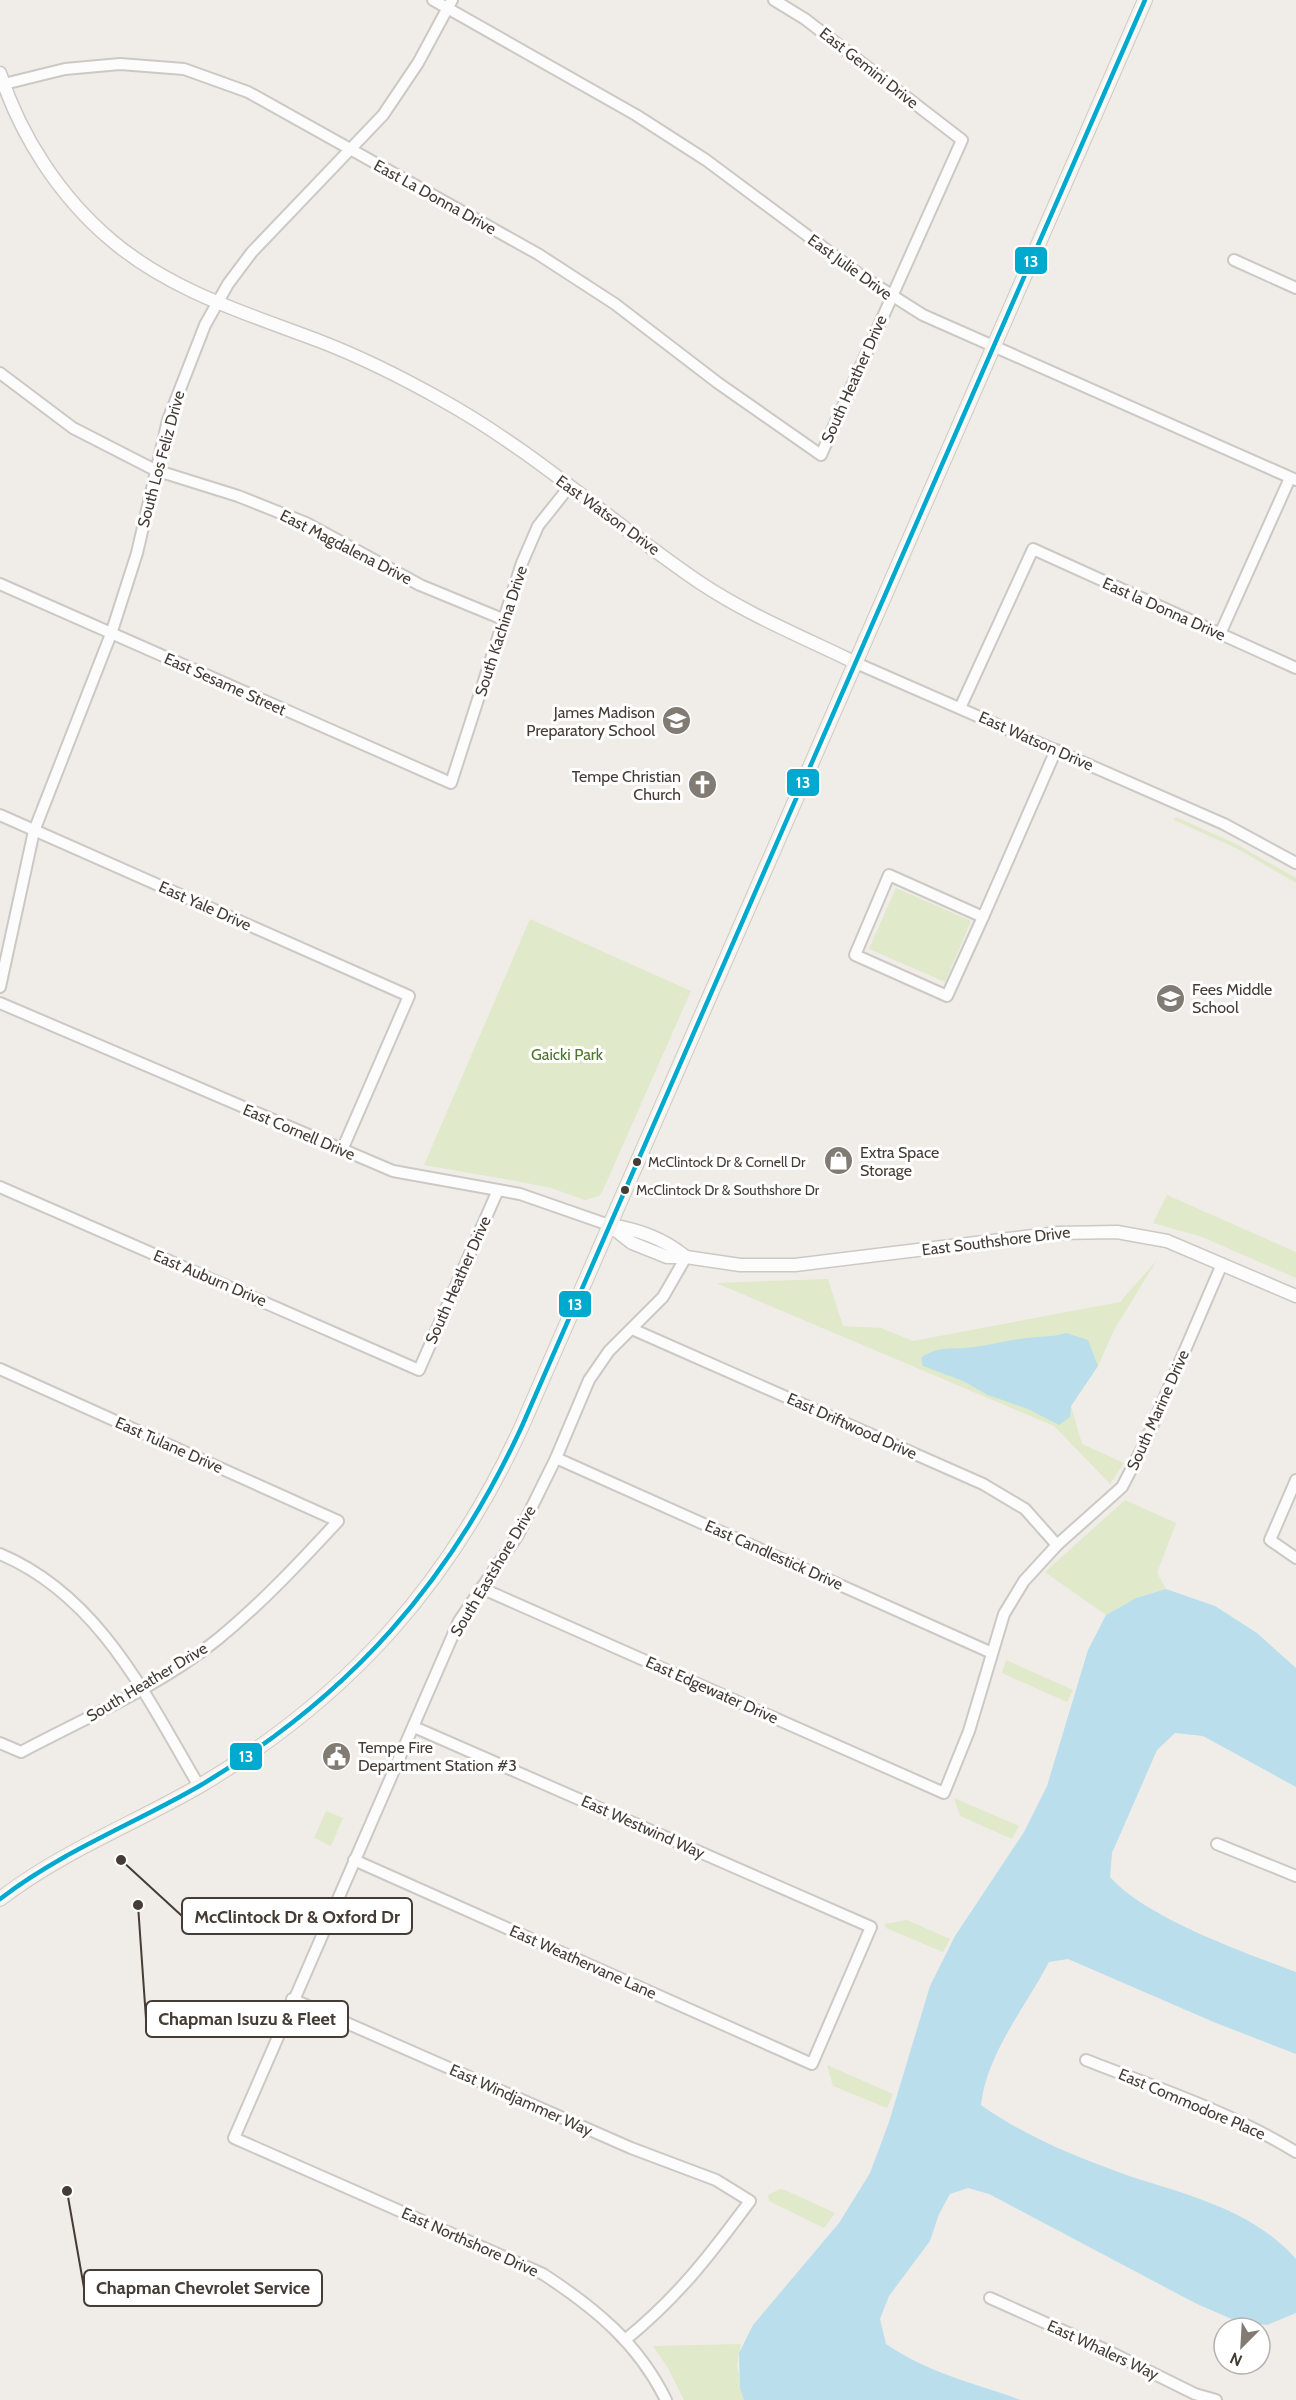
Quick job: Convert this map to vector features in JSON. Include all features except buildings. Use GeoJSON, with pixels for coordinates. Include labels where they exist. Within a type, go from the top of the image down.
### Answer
{"type":"FeatureCollection","features":[{"type":"Feature","properties":{"kind":"main road"},"geometry":{"type":"LineString","coordinates":[[0,1899],[50,1863],[199,1786],[268,1741],[320,1701],[387,1636],[442,1568],[499,1475],[1145,0]]}},
{"type":"Feature","properties":{"kind":"street","name":"East Julie Drive"},"geometry":{"type":"LineString","coordinates":[[433,0],[451,4],[636,115],[706,160],[891,297],[923,315],[1293,479]]}},
{"type":"Feature","properties":{"kind":"street","name":"East Gemini Drive"},"geometry":{"type":"LineString","coordinates":[[774,0],[805,19],[962,140]]}},
{"type":"Feature","properties":{"kind":"street","name":"South Los Feliz Drive"},"geometry":{"type":"LineString","coordinates":[[0,987],[34,831],[111,634],[137,553],[155,470],[181,383],[217,303],[252,252],[383,115],[418,63],[451,4]]}},
{"type":"Feature","properties":{"kind":"street","name":"East La Donna Drive"},"geometry":{"type":"LineString","coordinates":[[2,79],[65,69],[114,65],[184,69],[248,92],[538,254],[615,304],[718,383],[821,455]]}},
{"type":"Feature","properties":{"kind":"street","name":"East Watson Drive"},"geometry":{"type":"LineString","coordinates":[[2,79],[31,142],[65,195],[112,241],[166,279],[217,303],[333,347],[442,400],[507,439],[701,583],[769,622],[856,663],[1224,824],[1296,863]]}},
{"type":"Feature","properties":{"kind":"street","name":"South Heather Drive"},"geometry":{"type":"LineString","coordinates":[[821,455],[962,140]]}},
{"type":"Feature","properties":{"kind":"street"},"geometry":{"type":"LineString","coordinates":[[1234,260],[1296,288]]}},
{"type":"Feature","properties":{"kind":"street","name":"East Magdalena Drive"},"geometry":{"type":"LineString","coordinates":[[0,373],[73,428],[155,470],[238,496],[306,523],[420,585],[505,620]]}},
{"type":"Feature","properties":{"kind":"street"},"geometry":{"type":"LineString","coordinates":[[1220,634],[1293,479]]}},
{"type":"Feature","properties":{"kind":"street","name":"South Kachina Drive"},"geometry":{"type":"LineString","coordinates":[[451,783],[522,563],[538,526],[569,487]]}},
{"type":"Feature","properties":{"kind":"street","name":"East la Donna Drive"},"geometry":{"type":"LineString","coordinates":[[960,708],[1033,549],[1296,668]]}},
{"type":"Feature","properties":{"kind":"street","name":"East Sesame Street"},"geometry":{"type":"LineString","coordinates":[[0,584],[451,783]]}},
{"type":"Feature","properties":{"kind":"street"},"geometry":{"type":"LineString","coordinates":[[983,917],[889,875],[855,955],[948,996],[983,917],[1056,750]]}},
{"type":"Feature","properties":{"kind":"street","name":"East Yale Drive"},"geometry":{"type":"LineString","coordinates":[[0,815],[409,996],[342,1150]]}},
{"type":"Feature","properties":{"kind":"street","name":"East Cornell Drive"},"geometry":{"type":"LineString","coordinates":[[0,1003],[393,1171],[498,1190],[555,1204],[609,1225]]}},
{"type":"Feature","properties":{"kind":"street","name":"East Auburn Drive"},"geometry":{"type":"LineString","coordinates":[[0,1187],[419,1370]]}},
{"type":"Feature","properties":{"kind":"street","name":"South Heather Drive"},"geometry":{"type":"LineString","coordinates":[[419,1370],[498,1190]]}},
{"type":"Feature","properties":{"kind":"street","name":"East Southshore Drive"},"geometry":{"type":"LineString","coordinates":[[609,1225],[632,1243],[667,1257],[686,1257],[740,1265],[795,1265],[1085,1231],[1117,1232],[1159,1239],[1296,1296]]}},
{"type":"Feature","properties":{"kind":"street","name":"South Eastshore Drive"},"geometry":{"type":"LineString","coordinates":[[234,2138],[292,1999],[459,1621],[518,1535],[556,1458],[589,1380],[609,1351],[663,1297],[686,1257]]}},
{"type":"Feature","properties":{"kind":"street","name":"South Marine Drive"},"geometry":{"type":"LineString","coordinates":[[944,1792],[969,1731],[1004,1614],[1024,1581],[1057,1545],[1122,1488],[1145,1443],[1222,1264]]}},
{"type":"Feature","properties":{"kind":"street","name":"East Driftwood Drive"},"geometry":{"type":"LineString","coordinates":[[632,1329],[984,1484],[1025,1509],[1057,1545]]}},
{"type":"Feature","properties":{"kind":"street","name":"East Tulane Drive"},"geometry":{"type":"LineString","coordinates":[[0,1369],[338,1521]]}},
{"type":"Feature","properties":{"kind":"street","name":"East Candlestick Drive"},"geometry":{"type":"LineString","coordinates":[[556,1458],[992,1653]]}},
{"type":"Feature","properties":{"kind":"street"},"geometry":{"type":"LineString","coordinates":[[1296,1480],[1270,1540],[1296,1558]]}},
{"type":"Feature","properties":{"kind":"street","name":"South Heather Drive"},"geometry":{"type":"LineString","coordinates":[[0,1743],[21,1752],[142,1689],[217,1640],[272,1592],[338,1521]]}},
{"type":"Feature","properties":{"kind":"street"},"geometry":{"type":"LineString","coordinates":[[0,1554],[15,1560],[64,1594],[106,1635],[142,1689],[199,1786]]}},
{"type":"Feature","properties":{"kind":"street","name":"East Edgewater Drive"},"geometry":{"type":"LineString","coordinates":[[481,1588],[944,1792]]}},
{"type":"Feature","properties":{"kind":"street","name":"East Westwind Way"},"geometry":{"type":"LineString","coordinates":[[414,1727],[872,1927],[812,2064]]}},
{"type":"Feature","properties":{"kind":"street"},"geometry":{"type":"LineString","coordinates":[[1217,1844],[1296,1876]]}},
{"type":"Feature","properties":{"kind":"street","name":"East Weathervane Lane"},"geometry":{"type":"LineString","coordinates":[[354,1860],[812,2064]]}},
{"type":"Feature","properties":{"kind":"street","name":"East Windjammer Way"},"geometry":{"type":"LineString","coordinates":[[292,1999],[631,2148],[716,2180],[750,2201],[698,2272],[662,2310],[625,2340]]}},
{"type":"Feature","properties":{"kind":"street","name":"East Commodore Place"},"geometry":{"type":"LineString","coordinates":[[1086,2060],[1205,2106],[1267,2134],[1296,2152]]}},
{"type":"Feature","properties":{"kind":"street","name":"East Northshore Drive"},"geometry":{"type":"LineString","coordinates":[[234,2138],[543,2274],[586,2302],[625,2340],[654,2376],[666,2400]]}},
{"type":"Feature","properties":{"kind":"street","name":"East Whalers Way"},"geometry":{"type":"LineString","coordinates":[[990,2298],[1106,2350],[1195,2394],[1216,2400]]}},
{"type":"Feature","properties":{"kind":"green space"},"geometry":{"type":"Polygon","coordinates":[[[1176,817],[1236,844],[1296,878],[1296,883],[1238,849],[1174,820],[1176,817]]]}},
{"type":"Feature","properties":{"kind":"green space"},"geometry":{"type":"Polygon","coordinates":[[[896,888],[971,921],[945,982],[869,949],[896,888]]]}},
{"type":"Feature","properties":{"kind":"green space","name":"Gaicki Park"},"geometry":{"type":"Polygon","coordinates":[[[530,919],[691,991],[603,1190],[599,1196],[585,1200],[551,1188],[424,1165],[530,919]]]}},
{"type":"Feature","properties":{"kind":"green space"},"geometry":{"type":"Polygon","coordinates":[[[1167,1195],[1296,1252],[1296,1278],[1202,1237],[1153,1223],[1167,1195]]]}},
{"type":"Feature","properties":{"kind":"green space"},"geometry":{"type":"Polygon","coordinates":[[[1157,1260],[1114,1330],[1098,1366],[1071,1406],[1082,1444],[1124,1463],[1110,1484],[1054,1426],[716,1283],[828,1279],[843,1326],[881,1328],[913,1341],[1120,1302],[1157,1260]]]}},
{"type":"Feature","properties":{"kind":"green space"},"geometry":{"type":"Polygon","coordinates":[[[1125,1500],[1176,1523],[1157,1573],[1166,1589],[1136,1598],[1106,1615],[1045,1572],[1125,1500]]]}},
{"type":"Feature","properties":{"kind":"green space"},"geometry":{"type":"Polygon","coordinates":[[[1006,1660],[1073,1690],[1067,1702],[1002,1673],[1006,1660]]]}},
{"type":"Feature","properties":{"kind":"green space"},"geometry":{"type":"Polygon","coordinates":[[[954,1798],[1019,1826],[1012,1839],[960,1816],[954,1798]]]}},
{"type":"Feature","properties":{"kind":"green space"},"geometry":{"type":"Polygon","coordinates":[[[326,1811],[343,1818],[331,1846],[314,1838],[326,1811]]]}},
{"type":"Feature","properties":{"kind":"green space"},"geometry":{"type":"Polygon","coordinates":[[[907,1920],[950,1939],[943,1952],[886,1928],[884,1924],[907,1920]]]}},
{"type":"Feature","properties":{"kind":"green space"},"geometry":{"type":"Polygon","coordinates":[[[827,2065],[893,2094],[887,2108],[833,2086],[827,2065]]]}},
{"type":"Feature","properties":{"kind":"green space"},"geometry":{"type":"Polygon","coordinates":[[[780,2189],[835,2213],[824,2228],[769,2201],[768,2195],[780,2189]]]}},
{"type":"Feature","properties":{"kind":"green space"},"geometry":{"type":"Polygon","coordinates":[[[741,2344],[737,2365],[744,2400],[684,2400],[668,2368],[653,2346],[741,2344]]]}},
{"type":"Feature","properties":{"kind":"water"},"geometry":{"type":"Polygon","coordinates":[[[1066,1333],[1088,1340],[1098,1366],[1071,1406],[1070,1417],[1059,1425],[1028,1409],[988,1395],[963,1381],[923,1366],[921,1358],[933,1351],[1066,1333]]]}},
{"type":"Feature","properties":{"kind":"water"},"geometry":{"type":"Polygon","coordinates":[[[1166,1589],[1215,1606],[1257,1633],[1296,1668],[1296,1787],[1203,1736],[1175,1733],[1157,1750],[1112,1853],[1110,1877],[1126,1892],[1171,1920],[1223,1944],[1296,1972],[1296,2054],[1216,2023],[1068,1959],[1049,1962],[999,2049],[991,2067],[981,2105],[1014,2126],[1067,2152],[1215,2205],[1258,2227],[1278,2241],[1296,2259],[1296,2313],[1272,2323],[1272,2316],[1225,2316],[1195,2303],[989,2194],[968,2188],[950,2194],[939,2214],[930,2241],[889,2296],[880,2319],[886,2344],[935,2370],[1021,2400],[744,2400],[740,2388],[739,2353],[753,2325],[839,2223],[870,2173],[889,2122],[930,1986],[955,1936],[1024,1832],[1047,1786],[1088,1650],[1106,1615],[1136,1598],[1166,1589]]]}},
{"type":"Feature","properties":{"kind":"transit line","name":"13"},"geometry":{"type":"LineString","coordinates":[[0,1899],[48,1866],[201,1785],[255,1750],[304,1713],[349,1674],[390,1631],[428,1585],[462,1536],[494,1483],[522,1426],[1145,0]]}},
{"type":"Feature","properties":{"kind":"place","name":"James Madison Preparatory School"},"geometry":{"type":"Point","coordinates":[676,721]}},
{"type":"Feature","properties":{"kind":"place","name":"Tempe Christian Church"},"geometry":{"type":"Point","coordinates":[702,785]}},
{"type":"Feature","properties":{"kind":"place","name":"Fees Middle School"},"geometry":{"type":"Point","coordinates":[1171,998]}},
{"type":"Feature","properties":{"kind":"place","name":"Extra Space Storage"},"geometry":{"type":"Point","coordinates":[839,1161]}},
{"type":"Feature","properties":{"kind":"place","name":"McClintock Dr & Cornell Dr"},"geometry":{"type":"Point","coordinates":[637,1162]}},
{"type":"Feature","properties":{"kind":"place","name":"McClintock Dr & Southshore Dr"},"geometry":{"type":"Point","coordinates":[625,1190]}},
{"type":"Feature","properties":{"kind":"place","name":"Tempe Fire Department Station #3"},"geometry":{"type":"Point","coordinates":[337,1756]}},
{"type":"Feature","properties":{"kind":"place","name":"McClintock Dr & Oxford Dr"},"geometry":{"type":"Point","coordinates":[121,1860]}},
{"type":"Feature","properties":{"kind":"place","name":"Chapman Isuzu & Fleet"},"geometry":{"type":"Point","coordinates":[138,1905]}},
{"type":"Feature","properties":{"kind":"place","name":"Chapman Chevrolet Service"},"geometry":{"type":"Point","coordinates":[67,2191]}}]}
